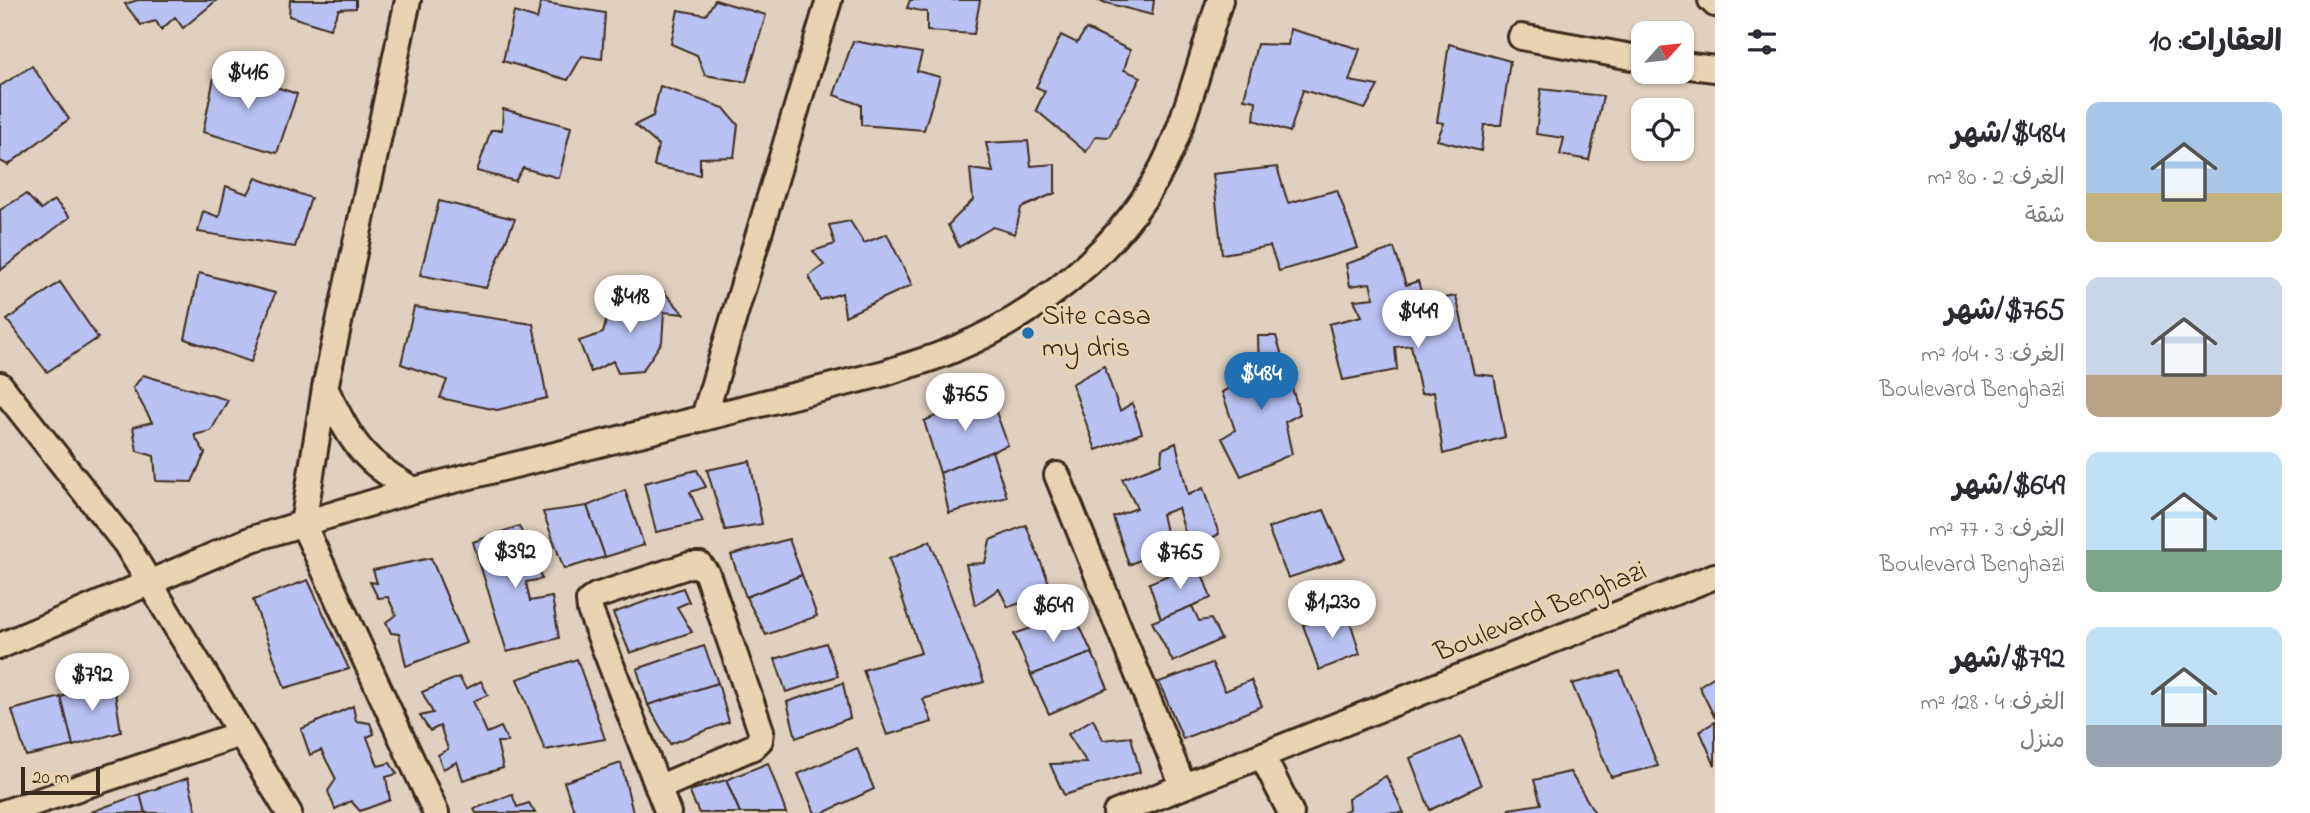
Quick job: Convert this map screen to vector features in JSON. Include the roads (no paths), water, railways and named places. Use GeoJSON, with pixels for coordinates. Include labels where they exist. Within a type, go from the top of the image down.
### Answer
{"type":"FeatureCollection","features":[{"type":"Feature","properties":{"kind":"street"},"geometry":{"type":"LineString","coordinates":[[408,0],[325,388],[303,524],[436,813]]}},
{"type":"Feature","properties":{"kind":"street"},"geometry":{"type":"LineString","coordinates":[[704,416],[829,0]]}},
{"type":"Feature","properties":{"kind":"street"},"geometry":{"type":"LineString","coordinates":[[0,646],[217,553],[303,524],[414,490],[885,373],[955,349],[1006,324],[1092,261],[1131,218],[1155,180],[1178,134],[1220,0]]}},
{"type":"Feature","properties":{"kind":"street"},"geometry":{"type":"LineString","coordinates":[[1711,0],[1715,4]]}},
{"type":"Feature","properties":{"kind":"street"},"geometry":{"type":"LineString","coordinates":[[1521,37],[1631,57]]}},
{"type":"Feature","properties":{"kind":"street"},"geometry":{"type":"LineString","coordinates":[[1694,66],[1715,69]]}},
{"type":"Feature","properties":{"kind":"street"},"geometry":{"type":"LineString","coordinates":[[0,384],[115,528],[289,813]]}},
{"type":"Feature","properties":{"kind":"street"},"geometry":{"type":"LineString","coordinates":[[325,388],[361,452],[381,471],[414,490]]}},
{"type":"Feature","properties":{"kind":"street"},"geometry":{"type":"LineString","coordinates":[[1057,475],[1183,786]]}},
{"type":"Feature","properties":{"kind":"street"},"geometry":{"type":"LineString","coordinates":[[658,788],[753,747],[761,740],[761,731],[707,574],[700,565],[666,572],[596,596],[589,601],[590,610],[658,788],[668,813]]}},
{"type":"Feature","properties":{"kind":"street","name":"Boulevard Benghazi"},"geometry":{"type":"LineString","coordinates":[[1116,813],[1715,576]]}},
{"type":"Feature","properties":{"kind":"street"},"geometry":{"type":"LineString","coordinates":[[3,813],[240,734]]}},
{"type":"Feature","properties":{"kind":"street"},"geometry":{"type":"LineString","coordinates":[[1263,757],[1292,813]]}},
{"type":"Feature","properties":{"kind":"place","name":"Site casa my dris"},"geometry":{"type":"Point","coordinates":[1028,333]}}]}
